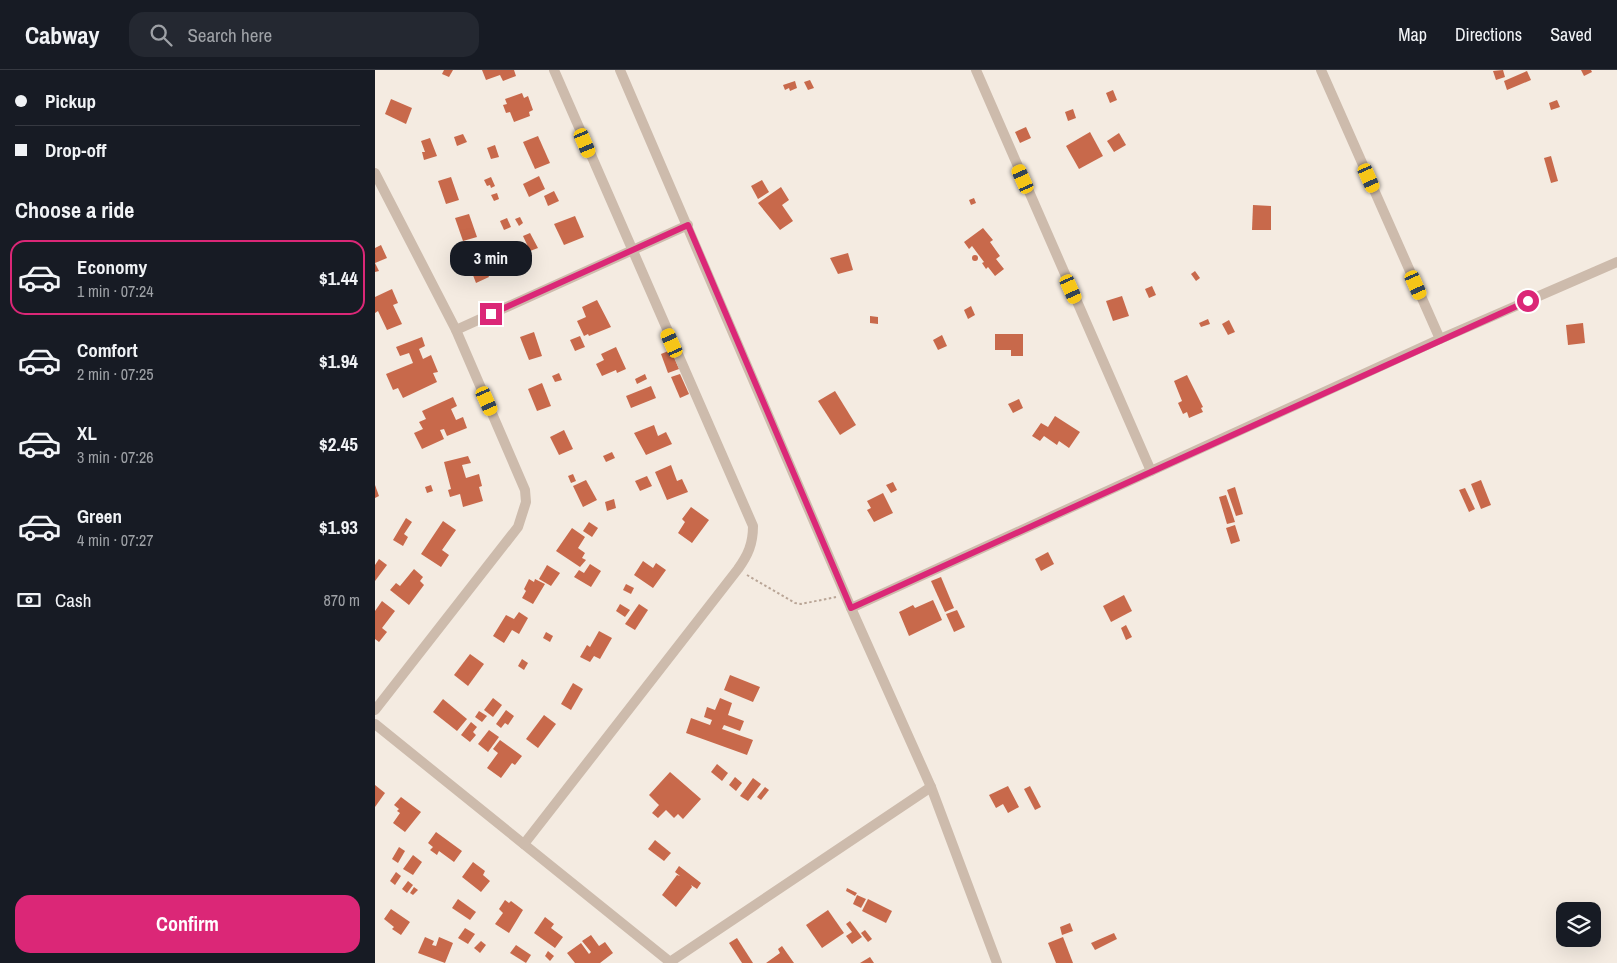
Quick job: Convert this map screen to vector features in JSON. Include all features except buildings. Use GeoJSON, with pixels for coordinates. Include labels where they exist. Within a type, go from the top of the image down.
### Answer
{"type":"FeatureCollection","features":[{"type":"Feature","properties":{"kind":"street"},"geometry":{"type":"LineString","coordinates":[[524,844],[739,570],[749,554],[753,540],[753,526],[554,70]]}},
{"type":"Feature","properties":{"kind":"street"},"geometry":{"type":"LineString","coordinates":[[620,70],[688,225],[845,596],[931,787],[997,963]]}},
{"type":"Feature","properties":{"kind":"street"},"geometry":{"type":"LineString","coordinates":[[975,70],[1151,471]]}},
{"type":"Feature","properties":{"kind":"street"},"geometry":{"type":"LineString","coordinates":[[1321,70],[1439,339]]}},
{"type":"Feature","properties":{"kind":"street"},"geometry":{"type":"LineString","coordinates":[[375,173],[456,330],[525,490],[526,502],[518,526],[375,710]]}},
{"type":"Feature","properties":{"kind":"street"},"geometry":{"type":"LineString","coordinates":[[456,330],[632,252],[688,225]]}},
{"type":"Feature","properties":{"kind":"street"},"geometry":{"type":"LineString","coordinates":[[851,608],[1439,339],[1617,262]]}},
{"type":"Feature","properties":{"kind":"street"},"geometry":{"type":"LineString","coordinates":[[375,724],[670,963],[931,787]]}},
{"type":"Feature","properties":{"kind":"path"},"geometry":{"type":"LineString","coordinates":[[739,570],[795,603],[801,604],[845,596]]}},
{"type":"Feature","properties":{"kind":"route"},"geometry":{"type":"LineString","coordinates":[[491,314],[632,252],[688,225],[851,608],[1439,339],[1528,301]]}}]}
